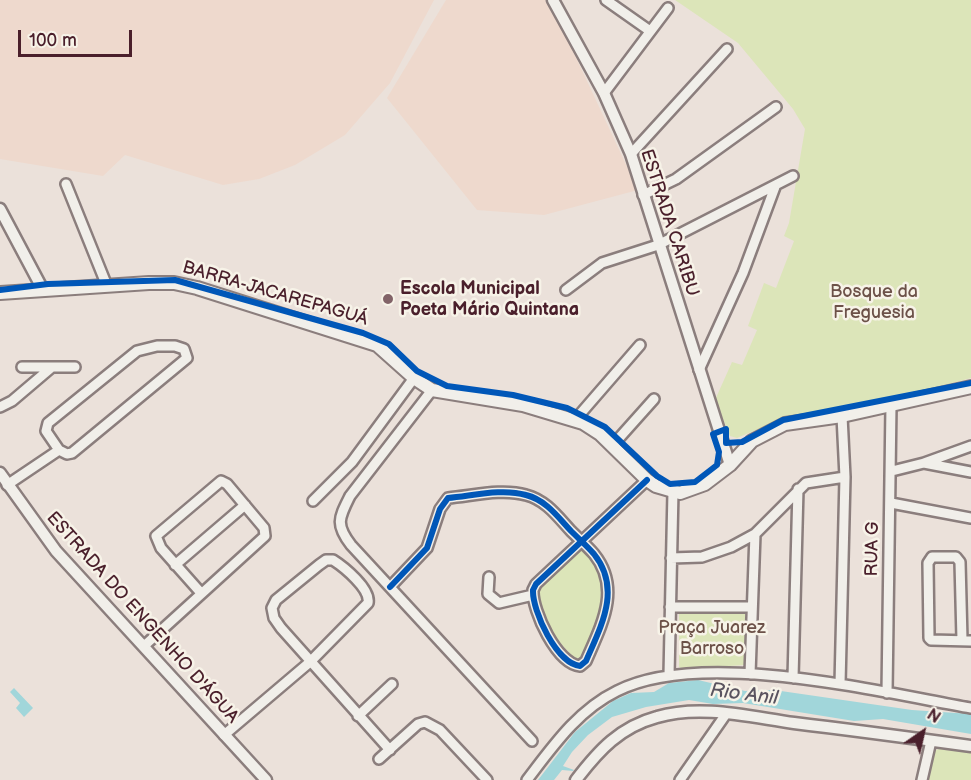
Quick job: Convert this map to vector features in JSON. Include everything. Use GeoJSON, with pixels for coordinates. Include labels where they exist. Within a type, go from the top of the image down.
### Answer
{"type":"FeatureCollection","features":[{"type":"Feature","properties":{"kind":"main road"},"geometry":{"type":"LineString","coordinates":[[0,293],[174,283],[197,288],[377,345],[414,378],[432,390],[523,405],[575,420],[600,434],[647,480],[656,486],[673,491],[692,491],[730,465],[752,441],[772,429],[801,421],[842,416],[971,387]]}},
{"type":"Feature","properties":{"kind":"street","name":"ESTRADA CARIBU"},"geometry":{"type":"LineString","coordinates":[[555,0],[604,93],[631,154],[658,245],[730,465]]}},
{"type":"Feature","properties":{"kind":"street"},"geometry":{"type":"LineString","coordinates":[[606,0],[650,32]]}},
{"type":"Feature","properties":{"kind":"street"},"geometry":{"type":"LineString","coordinates":[[604,93],[668,8]]}},
{"type":"Feature","properties":{"kind":"street"},"geometry":{"type":"LineString","coordinates":[[631,154],[727,49]]}},
{"type":"Feature","properties":{"kind":"street"},"geometry":{"type":"LineString","coordinates":[[644,195],[676,179],[776,107]]}},
{"type":"Feature","properties":{"kind":"street"},"geometry":{"type":"LineString","coordinates":[[566,290],[602,262],[658,245],[775,188],[793,176]]}},
{"type":"Feature","properties":{"kind":"street"},"geometry":{"type":"LineString","coordinates":[[66,184],[107,286]]}},
{"type":"Feature","properties":{"kind":"street"},"geometry":{"type":"LineString","coordinates":[[699,370],[743,273],[775,188]]}},
{"type":"Feature","properties":{"kind":"street"},"geometry":{"type":"LineString","coordinates":[[0,209],[43,290]]}},
{"type":"Feature","properties":{"kind":"street"},"geometry":{"type":"LineString","coordinates":[[575,420],[640,345]]}},
{"type":"Feature","properties":{"kind":"street"},"geometry":{"type":"LineString","coordinates":[[157,346],[175,346],[184,350],[187,358],[169,375],[72,453],[67,454],[59,450],[46,431],[48,423],[137,351],[157,346]]}},
{"type":"Feature","properties":{"kind":"street"},"geometry":{"type":"LineString","coordinates":[[22,367],[75,367]]}},
{"type":"Feature","properties":{"kind":"street"},"geometry":{"type":"LineString","coordinates":[[0,407],[52,367]]}},
{"type":"Feature","properties":{"kind":"street"},"geometry":{"type":"LineString","coordinates":[[314,501],[348,466],[414,378]]}},
{"type":"Feature","properties":{"kind":"street"},"geometry":{"type":"LineString","coordinates":[[432,390],[350,496],[341,514],[342,534],[532,741]]}},
{"type":"Feature","properties":{"kind":"street"},"geometry":{"type":"LineString","coordinates":[[612,446],[654,399]]}},
{"type":"Feature","properties":{"kind":"street","name":"RUA G"},"geometry":{"type":"LineString","coordinates":[[887,693],[892,471],[891,405]]}},
{"type":"Feature","properties":{"kind":"street"},"geometry":{"type":"LineString","coordinates":[[840,684],[845,477],[842,416]]}},
{"type":"Feature","properties":{"kind":"street"},"geometry":{"type":"LineString","coordinates":[[892,471],[924,463],[971,446]]}},
{"type":"Feature","properties":{"kind":"street"},"geometry":{"type":"LineString","coordinates":[[7,485],[59,450]]}},
{"type":"Feature","properties":{"kind":"street"},"geometry":{"type":"LineString","coordinates":[[924,463],[971,472]]}},
{"type":"Feature","properties":{"kind":"street","name":"ESTRADA DO ENGENHO D'ÁGUA"},"geometry":{"type":"LineString","coordinates":[[0,473],[56,551],[266,780]]}},
{"type":"Feature","properties":{"kind":"street"},"geometry":{"type":"LineString","coordinates":[[671,558],[702,557],[717,553],[755,534],[798,489],[811,481],[845,477]]}},
{"type":"Feature","properties":{"kind":"street"},"geometry":{"type":"LineString","coordinates":[[390,587],[427,548],[440,509],[448,498],[510,492],[526,495],[548,506],[581,542],[603,569],[608,584],[608,599],[601,626],[586,661],[580,666],[568,662],[545,630],[533,595],[536,584],[581,542],[647,480]]}},
{"type":"Feature","properties":{"kind":"street"},"geometry":{"type":"LineString","coordinates":[[144,646],[265,536],[264,528],[221,481],[159,531],[156,541],[201,593]]}},
{"type":"Feature","properties":{"kind":"street"},"geometry":{"type":"LineString","coordinates":[[793,678],[798,489]]}},
{"type":"Feature","properties":{"kind":"street"},"geometry":{"type":"LineString","coordinates":[[669,675],[673,491]]}},
{"type":"Feature","properties":{"kind":"street"},"geometry":{"type":"LineString","coordinates":[[891,503],[971,518]]}},
{"type":"Feature","properties":{"kind":"street"},"geometry":{"type":"LineString","coordinates":[[176,565],[245,505]]}},
{"type":"Feature","properties":{"kind":"street"},"geometry":{"type":"LineString","coordinates":[[750,674],[755,534]]}},
{"type":"Feature","properties":{"kind":"street"},"geometry":{"type":"LineString","coordinates":[[932,557],[956,557],[960,562],[967,641],[931,640],[928,636],[928,563],[932,557]]}},
{"type":"Feature","properties":{"kind":"street"},"geometry":{"type":"LineString","coordinates":[[224,735],[310,662],[364,609],[369,598],[366,591],[333,560],[319,565],[276,600],[272,608],[274,618],[310,662],[390,750]]}},
{"type":"Feature","properties":{"kind":"street"},"geometry":{"type":"LineString","coordinates":[[489,577],[488,594],[499,603],[533,595]]}},
{"type":"Feature","properties":{"kind":"street"},"geometry":{"type":"LineString","coordinates":[[670,607],[752,607]]}},
{"type":"Feature","properties":{"kind":"street"},"geometry":{"type":"LineString","coordinates":[[527,780],[562,734],[605,697],[636,683],[669,675],[750,674],[793,678],[840,684],[971,708]]}},
{"type":"Feature","properties":{"kind":"street"},"geometry":{"type":"LineString","coordinates":[[358,716],[392,684]]}},
{"type":"Feature","properties":{"kind":"street"},"geometry":{"type":"LineString","coordinates":[[577,779],[610,740],[639,723],[678,712],[726,714],[971,746]]}},
{"type":"Feature","properties":{"kind":"street"},"geometry":{"type":"LineString","coordinates":[[680,780],[726,714]]}},
{"type":"Feature","properties":{"kind":"street"},"geometry":{"type":"LineString","coordinates":[[379,759],[418,724],[433,724],[487,780]]}},
{"type":"Feature","properties":{"kind":"street"},"geometry":{"type":"LineString","coordinates":[[922,780],[931,741]]}},
{"type":"Feature","properties":{"kind":"shaded area"},"geometry":{"type":"Polygon","coordinates":[[[0,0],[434,0],[390,83],[345,135],[295,165],[259,179],[223,185],[125,155],[103,176],[0,159],[0,0]]]}},
{"type":"Feature","properties":{"kind":"shaded area"},"geometry":{"type":"Polygon","coordinates":[[[446,0],[549,0],[638,190],[544,215],[477,210],[387,98],[446,0]]]}},
{"type":"Feature","properties":{"kind":"green space","name":"Bosque da Freguesia"},"geometry":{"type":"Polygon","coordinates":[[[675,0],[971,0],[971,378],[888,400],[784,418],[737,438],[730,436],[715,400],[732,362],[742,365],[757,330],[748,326],[764,283],[776,288],[794,241],[784,236],[789,223],[805,129],[793,109],[738,43],[675,0]]]}},
{"type":"Feature","properties":{"kind":"green space"},"geometry":{"type":"Polygon","coordinates":[[[580,549],[585,549],[600,567],[606,600],[584,656],[576,661],[550,631],[537,591],[580,549]]]}},
{"type":"Feature","properties":{"kind":"green space","name":"Praça Juarez Barroso"},"geometry":{"type":"Polygon","coordinates":[[[679,611],[745,612],[745,665],[683,669],[679,667],[679,611]]]}},
{"type":"Feature","properties":{"kind":"green space"},"geometry":{"type":"Polygon","coordinates":[[[943,746],[971,750],[971,780],[928,780],[935,751],[943,746]]]}},
{"type":"Feature","properties":{"kind":"water","name":"Rio Anil"},"geometry":{"type":"Polygon","coordinates":[[[698,680],[745,691],[774,690],[912,710],[971,714],[971,734],[883,719],[854,721],[743,703],[713,704],[689,700],[646,707],[612,717],[588,735],[572,752],[563,766],[573,771],[562,770],[554,780],[538,780],[575,732],[613,701],[631,693],[654,692],[669,683],[698,680]]]}},
{"type":"Feature","properties":{"kind":"water"},"geometry":{"type":"Polygon","coordinates":[[[14,688],[33,708],[24,717],[16,708],[20,703],[10,692],[14,688]]]}},
{"type":"Feature","properties":{"kind":"cycle path","name":"BARRA-JACAREPAGUÁ"},"geometry":{"type":"LineString","coordinates":[[0,290],[48,284],[175,280],[363,333],[389,344],[417,371],[447,386],[513,395],[567,408],[605,427],[657,476],[670,484],[695,482],[717,465],[719,452],[713,434],[726,429],[726,443],[742,442],[783,420],[971,383]]}},
{"type":"Feature","properties":{"kind":"cycle path"},"geometry":{"type":"LineString","coordinates":[[390,587],[427,548],[440,509],[448,498],[507,492],[533,497],[551,510],[571,531],[580,540],[583,542],[586,545],[594,554],[607,581],[608,594],[603,621],[586,661],[580,666],[571,663],[555,647],[541,623],[533,590],[536,584],[647,480]]}},
{"type":"Feature","properties":{"kind":"place","name":"Escola Municipal Poeta Mário Quintana"},"geometry":{"type":"Point","coordinates":[388,299]}}]}
